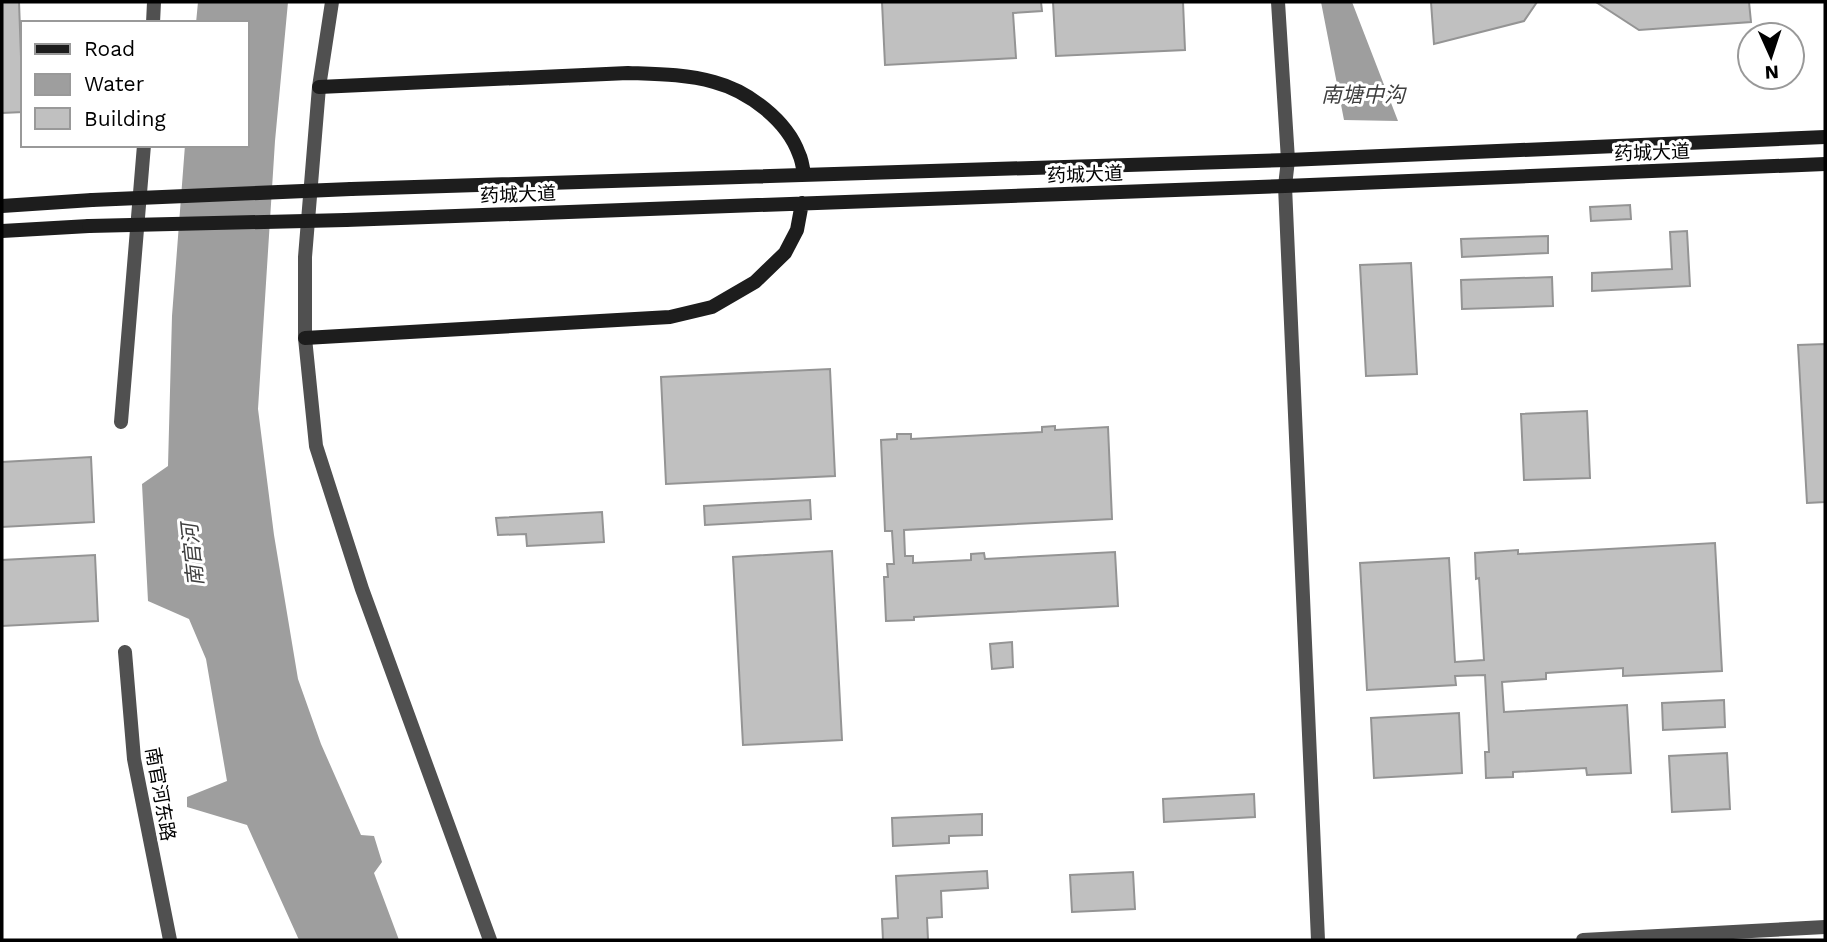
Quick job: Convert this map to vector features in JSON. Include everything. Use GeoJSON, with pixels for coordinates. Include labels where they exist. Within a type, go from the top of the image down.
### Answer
{"type":"FeatureCollection","features":[{"type":"Feature","properties":{"kind":"main road"},"geometry":{"type":"LineString","coordinates":[[319,87],[628,73],[672,75],[716,82],[743,95],[771,114],[787,131],[799,153],[804,175]]}},
{"type":"Feature","properties":{"kind":"main road","name":"药城大道"},"geometry":{"type":"LineString","coordinates":[[2,206],[351,189],[1288,160],[1825,137]]}},
{"type":"Feature","properties":{"kind":"main road","name":"药城大道"},"geometry":{"type":"LineString","coordinates":[[2,231],[1285,186],[1825,164]]}},
{"type":"Feature","properties":{"kind":"main road"},"geometry":{"type":"LineString","coordinates":[[305,338],[670,317],[712,307],[755,282],[785,253],[797,230],[802,203]]}},
{"type":"Feature","properties":{"kind":"street"},"geometry":{"type":"LineString","coordinates":[[153,21],[154,2]]}},
{"type":"Feature","properties":{"kind":"street"},"geometry":{"type":"LineString","coordinates":[[332,2],[319,87],[304,257],[305,338],[316,446],[362,589],[490,940]]}},
{"type":"Feature","properties":{"kind":"street"},"geometry":{"type":"LineString","coordinates":[[1278,2],[1288,160],[1285,186],[1318,940]]}},
{"type":"Feature","properties":{"kind":"street"},"geometry":{"type":"LineString","coordinates":[[121,422],[145,147]]}},
{"type":"Feature","properties":{"kind":"street","name":"南官河东路"},"geometry":{"type":"LineString","coordinates":[[125,652],[134,760],[170,940]]}},
{"type":"Feature","properties":{"kind":"street"},"geometry":{"type":"LineString","coordinates":[[1583,940],[1825,927]]}},
{"type":"Feature","properties":{"kind":"water","name":"南官河"},"geometry":{"type":"Polygon","coordinates":[[[198,2],[288,2],[275,141],[258,409],[274,535],[298,679],[321,744],[361,835],[374,836],[382,862],[374,873],[399,940],[299,940],[247,825],[187,807],[187,797],[227,781],[206,659],[189,619],[148,601],[142,484],[168,466],[172,316],[185,147],[248,147],[248,21],[196,21],[198,2]]]}},
{"type":"Feature","properties":{"kind":"water","name":"南塘中沟"},"geometry":{"type":"Polygon","coordinates":[[[1321,2],[1352,2],[1398,121],[1344,120],[1321,2]]]}},
{"type":"Feature","properties":{"kind":"building"},"geometry":{"type":"Polygon","coordinates":[[[2,2],[19,2],[21,112],[2,113],[2,2]]]}},
{"type":"Feature","properties":{"kind":"building"},"geometry":{"type":"Polygon","coordinates":[[[882,2],[1041,2],[1042,11],[1013,13],[1016,58],[885,65],[882,2]]]}},
{"type":"Feature","properties":{"kind":"building"},"geometry":{"type":"Polygon","coordinates":[[[1053,2],[1183,2],[1185,50],[1056,56],[1053,2]]]}},
{"type":"Feature","properties":{"kind":"building"},"geometry":{"type":"Polygon","coordinates":[[[1431,2],[1537,2],[1524,21],[1434,44],[1431,2]]]}},
{"type":"Feature","properties":{"kind":"building"},"geometry":{"type":"Polygon","coordinates":[[[1596,2],[1749,2],[1751,21],[1639,30],[1596,2]]]}},
{"type":"Feature","properties":{"kind":"building"},"geometry":{"type":"Polygon","coordinates":[[[1630,205],[1631,219],[1591,221],[1590,207],[1630,205]]]}},
{"type":"Feature","properties":{"kind":"building"},"geometry":{"type":"Polygon","coordinates":[[[1687,231],[1690,286],[1592,291],[1592,273],[1672,269],[1670,232],[1687,231]]]}},
{"type":"Feature","properties":{"kind":"building"},"geometry":{"type":"Polygon","coordinates":[[[1548,236],[1548,253],[1462,257],[1461,239],[1548,236]]]}},
{"type":"Feature","properties":{"kind":"building"},"geometry":{"type":"Polygon","coordinates":[[[1411,263],[1417,374],[1366,376],[1360,265],[1411,263]]]}},
{"type":"Feature","properties":{"kind":"building"},"geometry":{"type":"Polygon","coordinates":[[[1552,277],[1553,306],[1462,309],[1461,280],[1552,277]]]}},
{"type":"Feature","properties":{"kind":"building"},"geometry":{"type":"Polygon","coordinates":[[[1825,344],[1825,502],[1807,503],[1798,345],[1825,344]]]}},
{"type":"Feature","properties":{"kind":"building"},"geometry":{"type":"Polygon","coordinates":[[[830,369],[835,476],[666,484],[661,377],[830,369]]]}},
{"type":"Feature","properties":{"kind":"building"},"geometry":{"type":"Polygon","coordinates":[[[1587,411],[1590,478],[1524,480],[1521,414],[1587,411]]]}},
{"type":"Feature","properties":{"kind":"building"},"geometry":{"type":"Polygon","coordinates":[[[1055,426],[1055,430],[1108,427],[1112,519],[904,530],[905,556],[913,556],[913,563],[971,560],[971,554],[984,553],[985,559],[1115,552],[1118,606],[914,617],[914,620],[886,621],[884,577],[888,577],[887,564],[894,564],[892,531],[885,531],[881,440],[897,439],[897,434],[911,434],[911,439],[1042,432],[1042,427],[1055,426]]]}},
{"type":"Feature","properties":{"kind":"building"},"geometry":{"type":"Polygon","coordinates":[[[91,457],[94,522],[2,527],[2,462],[91,457]]]}},
{"type":"Feature","properties":{"kind":"building"},"geometry":{"type":"Polygon","coordinates":[[[810,500],[811,519],[705,525],[704,506],[810,500]]]}},
{"type":"Feature","properties":{"kind":"building"},"geometry":{"type":"Polygon","coordinates":[[[602,512],[604,542],[527,546],[526,534],[498,535],[496,518],[602,512]]]}},
{"type":"Feature","properties":{"kind":"building"},"geometry":{"type":"Polygon","coordinates":[[[1715,543],[1722,671],[1623,676],[1623,668],[1546,673],[1546,679],[1502,682],[1504,712],[1627,705],[1631,773],[1587,775],[1586,768],[1513,772],[1513,777],[1486,778],[1485,752],[1489,752],[1485,675],[1455,676],[1456,685],[1367,690],[1360,563],[1449,558],[1455,662],[1484,660],[1475,553],[1518,550],[1518,554],[1715,543]]]}},
{"type":"Feature","properties":{"kind":"building"},"geometry":{"type":"Polygon","coordinates":[[[832,551],[842,740],[743,745],[733,557],[832,551]]]}},
{"type":"Feature","properties":{"kind":"building"},"geometry":{"type":"Polygon","coordinates":[[[95,555],[98,621],[2,626],[2,560],[95,555]]]}},
{"type":"Feature","properties":{"kind":"building"},"geometry":{"type":"Polygon","coordinates":[[[1012,642],[1013,667],[992,669],[990,644],[1012,642]]]}},
{"type":"Feature","properties":{"kind":"building"},"geometry":{"type":"Polygon","coordinates":[[[1724,700],[1725,727],[1663,730],[1662,703],[1724,700]]]}},
{"type":"Feature","properties":{"kind":"building"},"geometry":{"type":"Polygon","coordinates":[[[1459,713],[1462,773],[1374,778],[1371,718],[1459,713]]]}},
{"type":"Feature","properties":{"kind":"building"},"geometry":{"type":"Polygon","coordinates":[[[1727,753],[1730,809],[1672,812],[1669,756],[1727,753]]]}},
{"type":"Feature","properties":{"kind":"building"},"geometry":{"type":"Polygon","coordinates":[[[1254,794],[1255,817],[1164,822],[1163,799],[1254,794]]]}},
{"type":"Feature","properties":{"kind":"building"},"geometry":{"type":"Polygon","coordinates":[[[982,814],[982,835],[949,836],[949,843],[893,846],[892,818],[982,814]]]}},
{"type":"Feature","properties":{"kind":"building"},"geometry":{"type":"Polygon","coordinates":[[[987,871],[988,888],[941,891],[942,917],[927,918],[928,940],[883,940],[882,919],[898,918],[896,876],[987,871]]]}},
{"type":"Feature","properties":{"kind":"building"},"geometry":{"type":"Polygon","coordinates":[[[1133,872],[1135,909],[1072,912],[1070,875],[1133,872]]]}}]}
